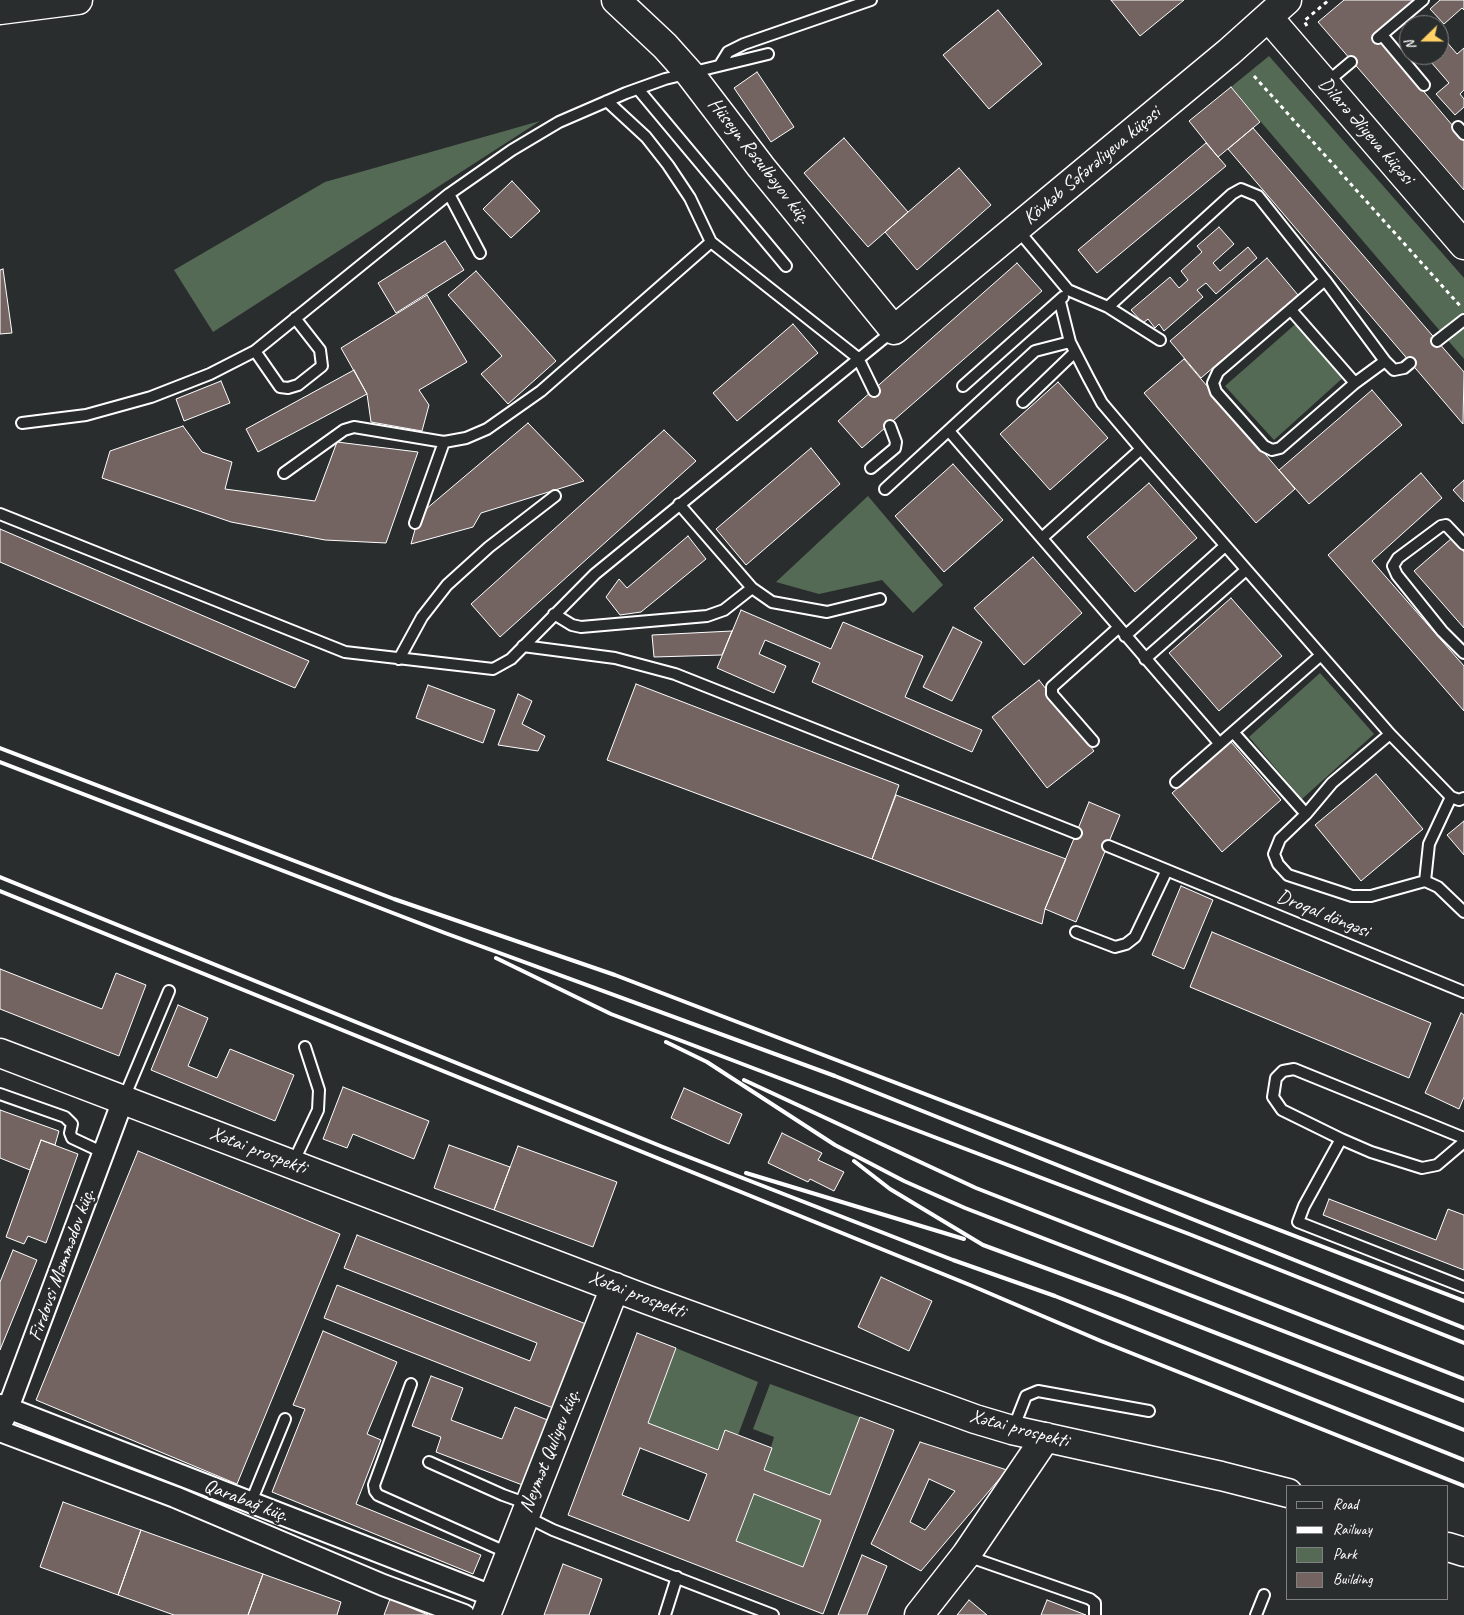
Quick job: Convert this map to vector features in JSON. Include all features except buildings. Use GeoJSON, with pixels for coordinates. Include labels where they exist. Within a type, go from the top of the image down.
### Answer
{"type":"FeatureCollection","features":[{"type":"Feature","properties":{"kind":"main road"},"geometry":{"type":"LineString","coordinates":[[0,10],[78,0]]}},
{"type":"Feature","properties":{"kind":"main road","name":"Hüseyn Rəsulbəyov küç."},"geometry":{"type":"LineString","coordinates":[[616,0],[665,46],[690,74],[761,167],[894,330]]}},
{"type":"Feature","properties":{"kind":"main road","name":"Dilarə Əliyeva küçəsi"},"geometry":{"type":"LineString","coordinates":[[1277,8],[1326,84],[1464,245]]}},
{"type":"Feature","properties":{"kind":"main road","name":"Kövkəb Səfərəliyeva küçəsi"},"geometry":{"type":"LineString","coordinates":[[894,330],[1229,52],[1277,8]]}},
{"type":"Feature","properties":{"kind":"main road","name":"Xətai prospekti"},"geometry":{"type":"LineString","coordinates":[[0,1053],[615,1288],[975,1419],[1012,1430],[1221,1476],[1286,1492]]}},
{"type":"Feature","properties":{"kind":"main road","name":"Neymət Quliyev küç."},"geometry":{"type":"LineString","coordinates":[[489,1606],[615,1288]]}},
{"type":"Feature","properties":{"kind":"main road"},"geometry":{"type":"LineString","coordinates":[[920,1615],[966,1555],[1046,1438]]}},
{"type":"Feature","properties":{"kind":"main road"},"geometry":{"type":"LineString","coordinates":[[1449,1547],[1464,1552]]}},
{"type":"Feature","properties":{"kind":"street","name":"Firdovsi Məmmədov küç."},"geometry":{"type":"LineString","coordinates":[[0,1430],[4,1407],[123,1100]]}},
{"type":"Feature","properties":{"kind":"street","name":"Qarabağ küç."},"geometry":{"type":"LineString","coordinates":[[4,1407],[251,1502],[489,1606]]}},
{"type":"Feature","properties":{"kind":"street","name":"Qarabağ küç."},"geometry":{"type":"LineString","coordinates":[[0,1430],[175,1497],[383,1584],[464,1615]]}},
{"type":"Feature","properties":{"kind":"lane"},"geometry":{"type":"LineString","coordinates":[[720,65],[728,52],[744,44],[870,0]]}},
{"type":"Feature","properties":{"kind":"lane"},"geometry":{"type":"LineString","coordinates":[[1423,0],[1380,37],[1424,84]]}},
{"type":"Feature","properties":{"kind":"lane"},"geometry":{"type":"LineString","coordinates":[[22,423],[86,415],[151,397],[210,374],[255,351],[449,194],[512,150],[551,127],[607,101],[665,79],[768,54]]}},
{"type":"Feature","properties":{"kind":"lane"},"geometry":{"type":"LineString","coordinates":[[1326,84],[1351,62]]}},
{"type":"Feature","properties":{"kind":"lane"},"geometry":{"type":"LineString","coordinates":[[638,89],[786,266]]}},
{"type":"Feature","properties":{"kind":"lane"},"geometry":{"type":"LineString","coordinates":[[607,101],[646,137],[668,165],[690,198],[711,242],[858,358],[874,391]]}},
{"type":"Feature","properties":{"kind":"lane"},"geometry":{"type":"LineString","coordinates":[[1108,307],[1232,194],[1241,189],[1258,196],[1325,280],[1385,361],[1394,370],[1404,368],[1410,363]]}},
{"type":"Feature","properties":{"kind":"lane"},"geometry":{"type":"LineString","coordinates":[[449,194],[480,253]]}},
{"type":"Feature","properties":{"kind":"lane"},"geometry":{"type":"LineString","coordinates":[[1016,229],[1068,290],[1108,307],[1160,340]]}},
{"type":"Feature","properties":{"kind":"lane"},"geometry":{"type":"LineString","coordinates":[[284,473],[344,430],[354,427],[444,442],[466,438],[487,429],[541,391],[711,242]]}},
{"type":"Feature","properties":{"kind":"lane"},"geometry":{"type":"LineString","coordinates":[[1325,280],[1218,372],[1213,383],[1216,392],[1264,446],[1272,450],[1280,448],[1355,383],[1385,361]]}},
{"type":"Feature","properties":{"kind":"lane"},"geometry":{"type":"LineString","coordinates":[[963,386],[1060,302],[1068,290]]}},
{"type":"Feature","properties":{"kind":"lane"},"geometry":{"type":"LineString","coordinates":[[1060,302],[1073,347],[1102,403],[1390,734],[1452,797],[1459,800],[1464,798]]}},
{"type":"Feature","properties":{"kind":"lane"},"geometry":{"type":"LineString","coordinates":[[1291,310],[1355,383]]}},
{"type":"Feature","properties":{"kind":"lane"},"geometry":{"type":"LineString","coordinates":[[255,351],[280,387],[288,388],[298,385],[322,366],[320,350],[295,318]]}},
{"type":"Feature","properties":{"kind":"lane"},"geometry":{"type":"LineString","coordinates":[[1438,341],[1464,320]]}},
{"type":"Feature","properties":{"kind":"lane"},"geometry":{"type":"LineString","coordinates":[[0,514],[345,652],[493,669],[511,659],[595,574],[894,330]]}},
{"type":"Feature","properties":{"kind":"lane"},"geometry":{"type":"LineString","coordinates":[[1023,402],[1073,347]]}},
{"type":"Feature","properties":{"kind":"lane"},"geometry":{"type":"LineString","coordinates":[[885,489],[1035,351],[1073,347]]}},
{"type":"Feature","properties":{"kind":"lane"},"geometry":{"type":"LineString","coordinates":[[871,468],[895,448],[896,442],[890,426]]}},
{"type":"Feature","properties":{"kind":"lane"},"geometry":{"type":"LineString","coordinates":[[949,431],[1144,660],[1220,743]]}},
{"type":"Feature","properties":{"kind":"lane"},"geometry":{"type":"LineString","coordinates":[[415,523],[444,442]]}},
{"type":"Feature","properties":{"kind":"lane"},"geometry":{"type":"LineString","coordinates":[[1042,538],[1141,450]]}},
{"type":"Feature","properties":{"kind":"lane"},"geometry":{"type":"LineString","coordinates":[[399,659],[422,617],[447,585],[489,547],[555,496]]}},
{"type":"Feature","properties":{"kind":"lane"},"geometry":{"type":"LineString","coordinates":[[679,504],[752,588],[772,602],[827,612],[880,598]]}},
{"type":"Feature","properties":{"kind":"lane"},"geometry":{"type":"LineString","coordinates":[[1464,544],[1446,525],[1441,526],[1398,558],[1393,566],[1397,575],[1442,631],[1464,653]]}},
{"type":"Feature","properties":{"kind":"lane"},"geometry":{"type":"LineString","coordinates":[[1125,636],[1225,546]]}},
{"type":"Feature","properties":{"kind":"lane"},"geometry":{"type":"LineString","coordinates":[[1144,660],[1246,570]]}},
{"type":"Feature","properties":{"kind":"lane"},"geometry":{"type":"LineString","coordinates":[[554,614],[572,625],[581,627],[707,616],[724,610],[752,588]]}},
{"type":"Feature","properties":{"kind":"lane"},"geometry":{"type":"LineString","coordinates":[[1094,741],[1052,694],[1052,687],[1118,628]]}},
{"type":"Feature","properties":{"kind":"lane"},"geometry":{"type":"LineString","coordinates":[[523,646],[614,658],[676,674],[1076,833]]}},
{"type":"Feature","properties":{"kind":"lane"},"geometry":{"type":"LineString","coordinates":[[1176,782],[1321,655]]}},
{"type":"Feature","properties":{"kind":"lane"},"geometry":{"type":"LineString","coordinates":[[1233,732],[1306,814]]}},
{"type":"Feature","properties":{"kind":"lane"},"geometry":{"type":"LineString","coordinates":[[1390,734],[1332,783],[1306,814],[1280,839],[1274,854],[1278,864],[1288,874],[1352,896],[1370,896],[1425,880],[1438,887],[1464,912]]}},
{"type":"Feature","properties":{"kind":"lane"},"geometry":{"type":"LineString","coordinates":[[1425,880],[1429,844],[1452,797]]}},
{"type":"Feature","properties":{"kind":"lane","name":"Droqal döngəsi"},"geometry":{"type":"LineString","coordinates":[[1108,846],[1464,992]]}},
{"type":"Feature","properties":{"kind":"lane"},"geometry":{"type":"LineString","coordinates":[[1076,932],[1115,947],[1126,944],[1135,937],[1167,870]]}},
{"type":"Feature","properties":{"kind":"lane"},"geometry":{"type":"LineString","coordinates":[[123,1100],[170,991]]}},
{"type":"Feature","properties":{"kind":"lane"},"geometry":{"type":"LineString","coordinates":[[292,1164],[318,1110],[319,1090],[305,1047]]}},
{"type":"Feature","properties":{"kind":"lane"},"geometry":{"type":"LineString","coordinates":[[1464,1138],[1294,1069],[1283,1071],[1276,1078],[1273,1096],[1282,1110],[1371,1152],[1422,1168],[1437,1165],[1464,1142]]}},
{"type":"Feature","properties":{"kind":"lane"},"geometry":{"type":"LineString","coordinates":[[0,1094],[65,1117],[72,1124],[70,1133],[72,1138],[104,1153]]}},
{"type":"Feature","properties":{"kind":"lane"},"geometry":{"type":"LineString","coordinates":[[1342,1139],[1304,1206],[1298,1222],[1464,1287]]}},
{"type":"Feature","properties":{"kind":"lane"},"geometry":{"type":"LineString","coordinates":[[411,1384],[374,1485],[375,1491],[378,1495],[509,1554]]}},
{"type":"Feature","properties":{"kind":"lane"},"geometry":{"type":"LineString","coordinates":[[1012,1430],[1026,1396],[1038,1391],[1149,1411]]}},
{"type":"Feature","properties":{"kind":"lane"},"geometry":{"type":"LineString","coordinates":[[251,1502],[285,1419]]}},
{"type":"Feature","properties":{"kind":"lane"},"geometry":{"type":"LineString","coordinates":[[429,1462],[503,1495],[553,1530],[773,1615]]}},
{"type":"Feature","properties":{"kind":"lane"},"geometry":{"type":"LineString","coordinates":[[966,1555],[1090,1599],[1095,1603],[1095,1615]]}},
{"type":"Feature","properties":{"kind":"lane"},"geometry":{"type":"LineString","coordinates":[[665,1615],[677,1577]]}},
{"type":"Feature","properties":{"kind":"lane"},"geometry":{"type":"LineString","coordinates":[[1256,1615],[1264,1595]]}},
{"type":"Feature","properties":{"kind":"path"},"geometry":{"type":"LineString","coordinates":[[1310,31],[1304,21],[1329,0]]}},
{"type":"Feature","properties":{"kind":"path"},"geometry":{"type":"LineString","coordinates":[[1254,76],[1464,310]]}},
{"type":"Feature","properties":{"kind":"green space"},"geometry":{"type":"Polygon","coordinates":[[[1269,56],[1464,278],[1464,359],[1231,87],[1269,56]]]}},
{"type":"Feature","properties":{"kind":"green space"},"geometry":{"type":"Polygon","coordinates":[[[540,121],[213,332],[174,270],[325,182],[540,121]]]}},
{"type":"Feature","properties":{"kind":"green space"},"geometry":{"type":"Polygon","coordinates":[[[1299,321],[1346,375],[1274,440],[1225,386],[1299,321]]]}},
{"type":"Feature","properties":{"kind":"green space"},"geometry":{"type":"Polygon","coordinates":[[[868,496],[943,585],[913,613],[882,580],[819,594],[776,582],[868,496]]]}},
{"type":"Feature","properties":{"kind":"green space"},"geometry":{"type":"Polygon","coordinates":[[[1320,673],[1374,734],[1302,799],[1249,737],[1320,673]]]}},
{"type":"Feature","properties":{"kind":"green space"},"geometry":{"type":"Polygon","coordinates":[[[676,1348],[758,1382],[738,1435],[725,1430],[718,1450],[648,1423],[676,1348]]]}},
{"type":"Feature","properties":{"kind":"green space"},"geometry":{"type":"Polygon","coordinates":[[[770,1384],[860,1417],[830,1495],[764,1470],[774,1437],[753,1429],[770,1384]]]}},
{"type":"Feature","properties":{"kind":"green space"},"geometry":{"type":"Polygon","coordinates":[[[754,1494],[821,1520],[803,1567],[736,1541],[754,1494]]]}},
{"type":"Feature","properties":{"kind":"railway"},"geometry":{"type":"LineString","coordinates":[[0,748],[394,899],[615,975],[1464,1301]]}},
{"type":"Feature","properties":{"kind":"railway"},"geometry":{"type":"LineString","coordinates":[[0,762],[445,933],[835,1076],[1464,1328]]}},
{"type":"Feature","properties":{"kind":"railway"},"geometry":{"type":"LineString","coordinates":[[0,877],[663,1147],[953,1260],[1055,1296],[1464,1460]]}},
{"type":"Feature","properties":{"kind":"railway"},"geometry":{"type":"LineString","coordinates":[[0,891],[970,1285],[1101,1341],[1464,1486]]}},
{"type":"Feature","properties":{"kind":"railway"},"geometry":{"type":"LineString","coordinates":[[496,958],[611,1014],[1189,1234],[1464,1343]]}},
{"type":"Feature","properties":{"kind":"railway"},"geometry":{"type":"LineString","coordinates":[[666,1042],[707,1062],[835,1145],[904,1181],[965,1208],[1464,1401]]}},
{"type":"Feature","properties":{"kind":"railway"},"geometry":{"type":"LineString","coordinates":[[744,1080],[976,1188],[1464,1379]]}},
{"type":"Feature","properties":{"kind":"railway"},"geometry":{"type":"LineString","coordinates":[[854,1161],[890,1189],[983,1245],[1124,1297],[1464,1430]]}},
{"type":"Feature","properties":{"kind":"railway"},"geometry":{"type":"LineString","coordinates":[[746,1173],[964,1239]]}}]}
